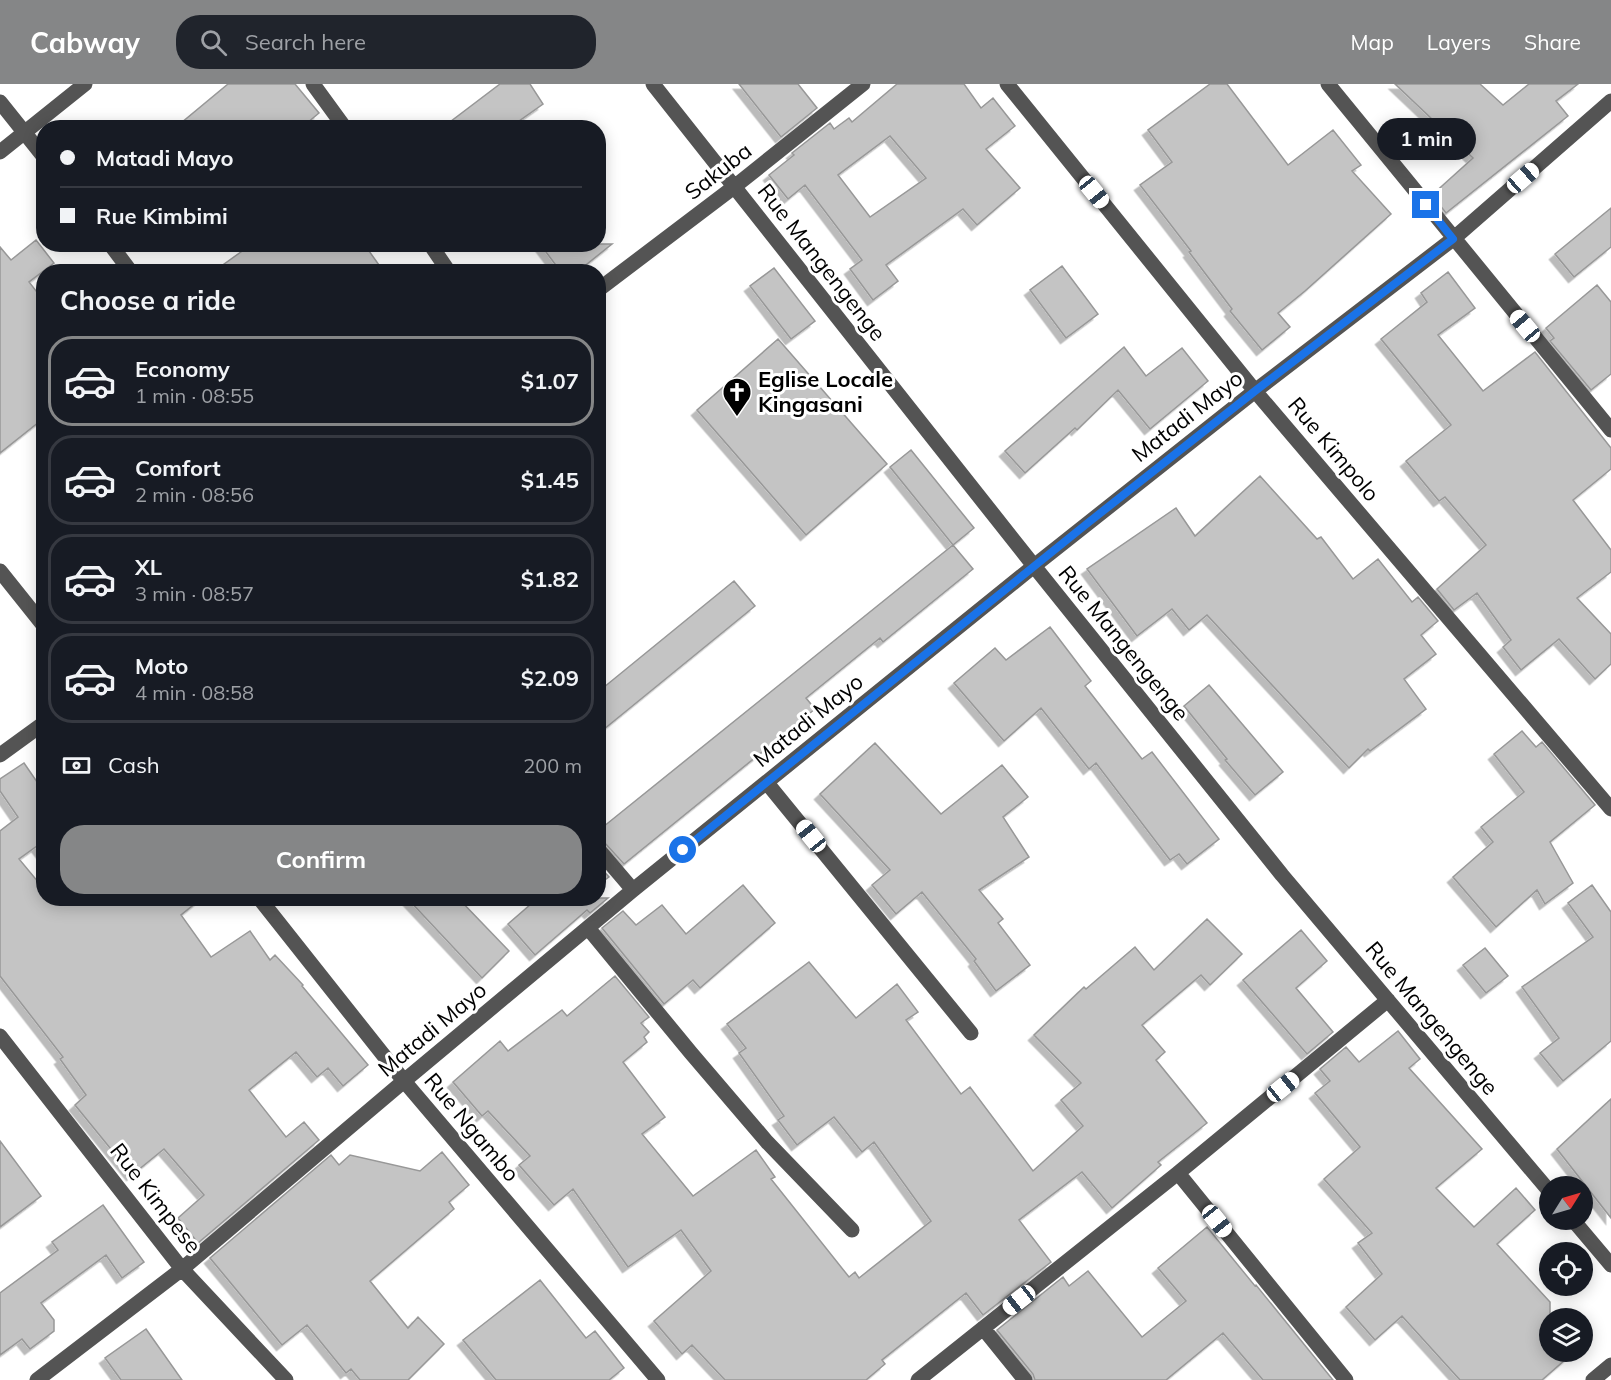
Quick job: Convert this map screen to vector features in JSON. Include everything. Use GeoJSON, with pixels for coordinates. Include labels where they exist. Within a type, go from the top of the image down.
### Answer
{"type":"FeatureCollection","features":[{"type":"Feature","properties":{"kind":"street"},"geometry":{"type":"LineString","coordinates":[[40,120],[86,84]]}},
{"type":"Feature","properties":{"kind":"street"},"geometry":{"type":"LineString","coordinates":[[313,84],[339,120]]}},
{"type":"Feature","properties":{"kind":"street","name":"Rue Mangengenge"},"geometry":{"type":"LineString","coordinates":[[653,84],[1282,875],[1539,1179]]}},
{"type":"Feature","properties":{"kind":"street","name":"Sakuba"},"geometry":{"type":"LineString","coordinates":[[606,284],[734,187],[863,84]]}},
{"type":"Feature","properties":{"kind":"street","name":"Rue Kimpolo"},"geometry":{"type":"LineString","coordinates":[[1007,84],[1255,391],[1611,809]]}},
{"type":"Feature","properties":{"kind":"street"},"geometry":{"type":"LineString","coordinates":[[1328,84],[1611,430]]}},
{"type":"Feature","properties":{"kind":"street","name":"Matadi Mayo"},"geometry":{"type":"LineString","coordinates":[[37,1380],[182,1269],[633,890],[1034,566],[1255,391],[1453,239],[1611,101]]}},
{"type":"Feature","properties":{"kind":"street"},"geometry":{"type":"LineString","coordinates":[[0,102],[36,147]]}},
{"type":"Feature","properties":{"kind":"street"},"geometry":{"type":"LineString","coordinates":[[0,152],[36,123]]}},
{"type":"Feature","properties":{"kind":"street"},"geometry":{"type":"LineString","coordinates":[[0,571],[36,616]]}},
{"type":"Feature","properties":{"kind":"street"},"geometry":{"type":"LineString","coordinates":[[0,755],[36,729]]}},
{"type":"Feature","properties":{"kind":"street"},"geometry":{"type":"LineString","coordinates":[[767,783],[971,1033]]}},
{"type":"Feature","properties":{"kind":"street"},"geometry":{"type":"LineString","coordinates":[[606,858],[633,890]]}},
{"type":"Feature","properties":{"kind":"street","name":"Rue Ngambo"},"geometry":{"type":"LineString","coordinates":[[265,906],[404,1081],[658,1380]]}},
{"type":"Feature","properties":{"kind":"street"},"geometry":{"type":"LineString","coordinates":[[588,928],[767,1142],[852,1230]]}},
{"type":"Feature","properties":{"kind":"street"},"geometry":{"type":"LineString","coordinates":[[918,1380],[1178,1173],[1388,1000]]}},
{"type":"Feature","properties":{"kind":"street","name":"Rue Kimpese"},"geometry":{"type":"LineString","coordinates":[[0,1036],[182,1269],[286,1380]]}},
{"type":"Feature","properties":{"kind":"street"},"geometry":{"type":"LineString","coordinates":[[1178,1173],[1346,1380]]}},
{"type":"Feature","properties":{"kind":"street"},"geometry":{"type":"LineString","coordinates":[[1582,1230],[1611,1264]]}},
{"type":"Feature","properties":{"kind":"street"},"geometry":{"type":"LineString","coordinates":[[983,1328],[1025,1380]]}},
{"type":"Feature","properties":{"kind":"street"},"geometry":{"type":"LineString","coordinates":[[1593,1380],[1611,1365]]}},
{"type":"Feature","properties":{"kind":"building"},"geometry":{"type":"Polygon","coordinates":[[[228,84],[295,84],[319,113],[311,120],[185,120],[228,84]]]}},
{"type":"Feature","properties":{"kind":"building"},"geometry":{"type":"Polygon","coordinates":[[[500,84],[530,84],[543,104],[520,120],[453,120],[500,84]]]}},
{"type":"Feature","properties":{"kind":"building"},"geometry":{"type":"Polygon","coordinates":[[[739,84],[798,84],[817,108],[781,137],[739,84]]]}},
{"type":"Feature","properties":{"kind":"building"},"geometry":{"type":"Polygon","coordinates":[[[897,84],[964,84],[981,108],[993,98],[1015,126],[986,149],[1020,188],[977,225],[963,209],[886,265],[898,281],[873,300],[850,269],[862,260],[805,185],[788,199],[769,175],[794,155],[792,153],[830,123],[834,129],[849,118],[852,122],[897,84]],[[890,136],[838,175],[870,217],[926,178],[890,136]]]}},
{"type":"Feature","properties":{"kind":"building"},"geometry":{"type":"Polygon","coordinates":[[[1210,84],[1227,84],[1288,165],[1333,130],[1361,165],[1352,171],[1391,214],[1278,313],[1290,327],[1262,350],[1230,311],[1232,309],[1189,252],[1191,251],[1140,185],[1172,162],[1148,130],[1210,84]]]}},
{"type":"Feature","properties":{"kind":"building"},"geometry":{"type":"Polygon","coordinates":[[[1395,84],[1480,84],[1503,105],[1529,84],[1578,84],[1556,101],[1568,116],[1446,213],[1432,195],[1473,158],[1395,84]]]}},
{"type":"Feature","properties":{"kind":"building"},"geometry":{"type":"Polygon","coordinates":[[[1611,208],[1611,247],[1574,277],[1555,254],[1611,208]]]}},
{"type":"Feature","properties":{"kind":"building"},"geometry":{"type":"Polygon","coordinates":[[[36,240],[36,252],[45,252],[54,263],[36,264],[36,277],[29,282],[36,291],[36,424],[0,453],[0,247],[11,260],[36,240]]]}},
{"type":"Feature","properties":{"kind":"building"},"geometry":{"type":"Polygon","coordinates":[[[241,252],[370,252],[378,264],[224,264],[241,252]]]}},
{"type":"Feature","properties":{"kind":"building"},"geometry":{"type":"Polygon","coordinates":[[[546,252],[602,252],[587,264],[555,264],[546,252]]]}},
{"type":"Feature","properties":{"kind":"building"},"geometry":{"type":"Polygon","coordinates":[[[1062,266],[1098,314],[1066,338],[1030,290],[1062,266]]]}},
{"type":"Feature","properties":{"kind":"building"},"geometry":{"type":"Polygon","coordinates":[[[774,268],[815,321],[791,339],[750,286],[774,268]]]}},
{"type":"Feature","properties":{"kind":"building"},"geometry":{"type":"Polygon","coordinates":[[[1448,272],[1475,308],[1438,335],[1483,391],[1535,352],[1611,448],[1611,469],[1573,500],[1611,550],[1611,572],[1577,598],[1611,634],[1611,664],[1595,679],[1559,639],[1521,670],[1503,647],[1511,640],[1477,593],[1454,610],[1437,589],[1486,545],[1445,497],[1439,501],[1406,461],[1451,425],[1381,339],[1427,302],[1421,293],[1448,272]]]}},
{"type":"Feature","properties":{"kind":"building"},"geometry":{"type":"Polygon","coordinates":[[[1597,285],[1611,302],[1611,374],[1591,390],[1550,341],[1554,338],[1546,328],[1597,285]]]}},
{"type":"Feature","properties":{"kind":"building"},"geometry":{"type":"Polygon","coordinates":[[[778,339],[887,464],[806,535],[697,410],[778,339]]]}},
{"type":"Feature","properties":{"kind":"building"},"geometry":{"type":"Polygon","coordinates":[[[1124,347],[1146,376],[1182,348],[1208,381],[1150,429],[1118,390],[1077,430],[1075,428],[1025,473],[1005,451],[1124,347]]]}},
{"type":"Feature","properties":{"kind":"building"},"geometry":{"type":"Polygon","coordinates":[[[911,450],[974,528],[953,545],[890,467],[911,450]]]}},
{"type":"Feature","properties":{"kind":"building"},"geometry":{"type":"Polygon","coordinates":[[[1260,476],[1317,539],[1321,537],[1353,579],[1378,559],[1412,602],[1418,597],[1438,621],[1421,635],[1436,654],[1404,679],[1426,709],[1370,751],[1368,749],[1349,768],[1207,615],[1189,630],[1172,609],[1137,636],[1087,569],[1176,508],[1195,536],[1260,476]]]}},
{"type":"Feature","properties":{"kind":"building"},"geometry":{"type":"Polygon","coordinates":[[[953,545],[973,569],[883,642],[880,638],[806,698],[815,709],[624,864],[606,844],[606,825],[953,545]]]}},
{"type":"Feature","properties":{"kind":"building"},"geometry":{"type":"Polygon","coordinates":[[[734,581],[755,606],[606,727],[606,685],[734,581]]]}},
{"type":"Feature","properties":{"kind":"building"},"geometry":{"type":"Polygon","coordinates":[[[1050,627],[1091,681],[1085,686],[1142,759],[1152,752],[1219,839],[1187,864],[1179,854],[1170,860],[1096,763],[1089,769],[1041,708],[1004,741],[954,683],[995,648],[1006,660],[1050,627]]]}},
{"type":"Feature","properties":{"kind":"building"},"geometry":{"type":"Polygon","coordinates":[[[1209,685],[1283,772],[1255,795],[1184,706],[1209,685]]]}},
{"type":"Feature","properties":{"kind":"building"},"geometry":{"type":"Polygon","coordinates":[[[1522,731],[1536,747],[1542,742],[1595,805],[1550,842],[1573,883],[1545,904],[1537,890],[1496,927],[1453,877],[1493,842],[1481,827],[1524,792],[1494,754],[1522,731]]]}},
{"type":"Feature","properties":{"kind":"building"},"geometry":{"type":"Polygon","coordinates":[[[875,743],[941,814],[1002,765],[1028,797],[1003,817],[1029,857],[979,890],[1003,919],[998,923],[1030,965],[996,991],[974,961],[976,959],[922,892],[896,914],[872,885],[890,870],[820,794],[875,743]]]}},
{"type":"Feature","properties":{"kind":"building"},"geometry":{"type":"Polygon","coordinates":[[[24,763],[36,780],[36,847],[19,859],[36,879],[36,906],[192,906],[181,915],[211,957],[250,931],[270,960],[275,955],[303,985],[368,1065],[343,1086],[328,1068],[317,1077],[296,1052],[249,1090],[286,1137],[304,1122],[319,1140],[198,1243],[178,1218],[204,1195],[164,1149],[132,1175],[75,1105],[86,1095],[60,1059],[63,1057],[0,976],[0,831],[18,817],[0,791],[0,779],[24,763]]]}},
{"type":"Feature","properties":{"kind":"building"},"geometry":{"type":"Polygon","coordinates":[[[743,885],[775,923],[700,988],[693,980],[664,1004],[602,928],[623,911],[636,925],[662,905],[686,934],[743,885]]]}},
{"type":"Feature","properties":{"kind":"building"},"geometry":{"type":"Polygon","coordinates":[[[1592,885],[1611,912],[1611,1041],[1563,1081],[1540,1053],[1559,1038],[1522,987],[1593,937],[1568,903],[1592,885]]]}},
{"type":"Feature","properties":{"kind":"building"},"geometry":{"type":"Polygon","coordinates":[[[414,906],[466,906],[509,951],[482,978],[414,906]]]}},
{"type":"Feature","properties":{"kind":"building"},"geometry":{"type":"Polygon","coordinates":[[[529,906],[598,906],[590,913],[587,910],[535,955],[508,924],[529,906]]]}},
{"type":"Feature","properties":{"kind":"building"},"geometry":{"type":"Polygon","coordinates":[[[1207,919],[1242,954],[1210,985],[1201,975],[1142,1025],[1165,1052],[1156,1060],[1207,1123],[1158,1162],[1161,1165],[1112,1208],[1082,1172],[1019,1220],[1051,1262],[983,1315],[966,1293],[882,1360],[885,1364],[866,1380],[725,1380],[692,1345],[682,1354],[654,1321],[711,1271],[681,1230],[628,1267],[573,1189],[554,1205],[519,1165],[530,1156],[488,1111],[482,1116],[453,1082],[500,1041],[508,1051],[562,1010],[567,1016],[615,976],[649,1017],[641,1023],[649,1032],[644,1037],[647,1042],[623,1062],[665,1117],[642,1134],[693,1196],[756,1150],[775,1177],[771,1179],[849,1277],[855,1272],[859,1278],[931,1221],[874,1142],[862,1152],[834,1117],[797,1145],[778,1120],[784,1116],[739,1053],[746,1048],[727,1024],[809,962],[856,1018],[897,984],[918,1012],[906,1020],[961,1094],[970,1087],[1033,1171],[1083,1126],[1061,1100],[1081,1083],[1034,1035],[1084,987],[1086,989],[1135,947],[1154,970],[1207,919]]]}},
{"type":"Feature","properties":{"kind":"building"},"geometry":{"type":"Polygon","coordinates":[[[1301,930],[1327,961],[1296,988],[1333,1032],[1307,1054],[1243,980],[1301,930]]]}},
{"type":"Feature","properties":{"kind":"building"},"geometry":{"type":"Polygon","coordinates":[[[1485,948],[1508,976],[1486,993],[1463,965],[1485,948]]]}},
{"type":"Feature","properties":{"kind":"building"},"geometry":{"type":"Polygon","coordinates":[[[1398,1031],[1420,1059],[1409,1068],[1482,1149],[1436,1188],[1474,1227],[1516,1188],[1535,1210],[1497,1244],[1539,1290],[1539,1296],[1545,1296],[1550,1302],[1550,1308],[1539,1308],[1539,1362],[1563,1362],[1542,1380],[1460,1380],[1402,1316],[1375,1340],[1346,1307],[1382,1274],[1358,1243],[1372,1233],[1324,1179],[1360,1147],[1315,1093],[1330,1081],[1320,1069],[1346,1047],[1359,1062],[1398,1031]]]}},
{"type":"Feature","properties":{"kind":"building"},"geometry":{"type":"Polygon","coordinates":[[[1611,1099],[1611,1218],[1593,1195],[1593,1176],[1578,1176],[1557,1149],[1611,1099]]]}},
{"type":"Feature","properties":{"kind":"building"},"geometry":{"type":"Polygon","coordinates":[[[0,1141],[41,1196],[0,1227],[0,1141]]]}},
{"type":"Feature","properties":{"kind":"building"},"geometry":{"type":"Polygon","coordinates":[[[442,1152],[469,1185],[449,1202],[454,1209],[370,1281],[408,1328],[418,1317],[444,1344],[408,1380],[360,1380],[351,1369],[346,1373],[307,1325],[282,1345],[210,1258],[331,1155],[339,1165],[350,1155],[420,1171],[442,1152]]]}},
{"type":"Feature","properties":{"kind":"building"},"geometry":{"type":"Polygon","coordinates":[[[103,1205],[144,1262],[122,1278],[106,1255],[41,1303],[54,1320],[54,1331],[30,1349],[22,1339],[0,1355],[0,1293],[58,1250],[52,1242],[103,1205]]]}},
{"type":"Feature","properties":{"kind":"building"},"geometry":{"type":"Polygon","coordinates":[[[1207,1227],[1333,1380],[1263,1380],[1223,1333],[1166,1380],[1035,1380],[1033,1374],[997,1330],[1063,1277],[1069,1286],[1088,1271],[1142,1337],[1186,1301],[1158,1268],[1207,1227]]]}},
{"type":"Feature","properties":{"kind":"building"},"geometry":{"type":"Polygon","coordinates":[[[540,1280],[586,1338],[595,1331],[624,1368],[609,1380],[496,1380],[463,1340],[540,1280]]]}},
{"type":"Feature","properties":{"kind":"building"},"geometry":{"type":"Polygon","coordinates":[[[146,1329],[182,1380],[121,1380],[105,1358],[146,1329]]]}},
{"type":"Feature","properties":{"kind":"place","name":"Eglise Locale Kingasani"},"geometry":{"type":"Point","coordinates":[737,418]}},
{"type":"Feature","properties":{"kind":"route"},"geometry":{"type":"LineString","coordinates":[[683,850],[1089,522],[1453,239],[1426,205]]}}]}
